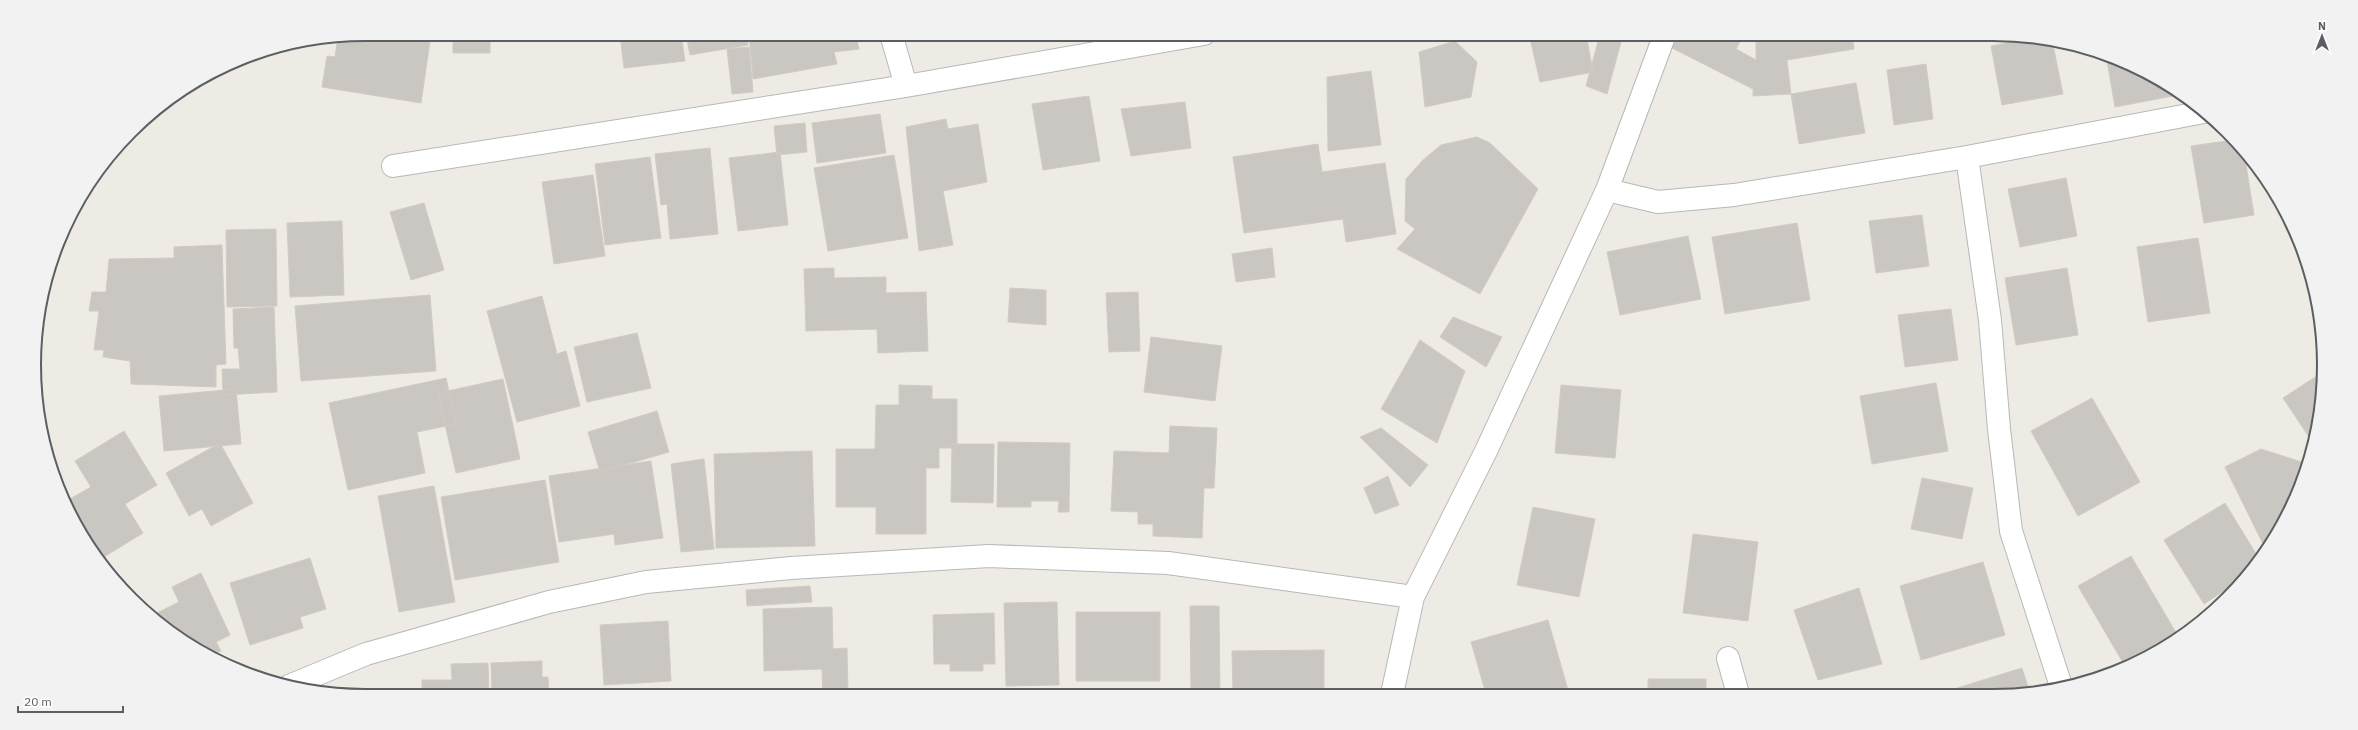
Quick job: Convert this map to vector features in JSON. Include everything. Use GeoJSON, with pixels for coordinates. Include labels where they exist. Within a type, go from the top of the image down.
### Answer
{"type":"FeatureCollection","features":[{"type":"Feature","properties":{"kind":"street"},"geometry":{"type":"LineString","coordinates":[[893,41],[906,86]]}},
{"type":"Feature","properties":{"kind":"street"},"geometry":{"type":"LineString","coordinates":[[393,166],[906,86],[1164,41]]}},
{"type":"Feature","properties":{"kind":"street"},"geometry":{"type":"LineString","coordinates":[[1393,689],[1413,597],[1486,451],[1607,190],[1662,41]]}},
{"type":"Feature","properties":{"kind":"street"},"geometry":{"type":"LineString","coordinates":[[1607,190],[1658,202],[1685,201],[1734,195],[1967,157],[2197,113]]}},
{"type":"Feature","properties":{"kind":"street"},"geometry":{"type":"LineString","coordinates":[[1967,157],[1990,320],[1999,429],[2011,531],[2060,682]]}},
{"type":"Feature","properties":{"kind":"street"},"geometry":{"type":"LineString","coordinates":[[298,682],[366,654],[550,602],[646,582],[791,568],[989,556],[1168,563],[1413,597]]}},
{"type":"Feature","properties":{"kind":"street"},"geometry":{"type":"LineString","coordinates":[[1728,658],[1737,689]]}},
{"type":"Feature","properties":{"kind":"building"},"geometry":{"type":"Polygon","coordinates":[[[430,41],[421,103],[322,87],[327,56],[335,57],[337,43],[430,41]]]}},
{"type":"Feature","properties":{"kind":"building"},"geometry":{"type":"Polygon","coordinates":[[[453,41],[490,41],[490,53],[453,53],[453,41]]]}},
{"type":"Feature","properties":{"kind":"building"},"geometry":{"type":"Polygon","coordinates":[[[621,41],[682,41],[685,61],[624,68],[621,41]]]}},
{"type":"Feature","properties":{"kind":"building"},"geometry":{"type":"Polygon","coordinates":[[[687,41],[747,41],[748,45],[690,55],[687,41]]]}},
{"type":"Feature","properties":{"kind":"building"},"geometry":{"type":"Polygon","coordinates":[[[750,41],[857,41],[859,49],[834,52],[837,64],[753,79],[750,41]]]}},
{"type":"Feature","properties":{"kind":"building"},"geometry":{"type":"Polygon","coordinates":[[[1455,41],[1477,62],[1471,97],[1425,107],[1419,52],[1455,41]]]}},
{"type":"Feature","properties":{"kind":"building"},"geometry":{"type":"Polygon","coordinates":[[[1531,41],[1587,41],[1593,72],[1540,82],[1531,41]]]}},
{"type":"Feature","properties":{"kind":"building"},"geometry":{"type":"Polygon","coordinates":[[[1598,41],[1621,42],[1607,94],[1586,86],[1598,41]]]}},
{"type":"Feature","properties":{"kind":"building"},"geometry":{"type":"Polygon","coordinates":[[[1675,41],[1740,41],[1736,49],[1756,60],[1756,41],[1853,41],[1854,49],[1787,60],[1791,94],[1753,96],[1753,89],[1672,48],[1675,41]]]}},
{"type":"Feature","properties":{"kind":"building"},"geometry":{"type":"Polygon","coordinates":[[[2013,42],[2053,47],[2063,94],[2002,105],[1991,46],[2013,42]]]}},
{"type":"Feature","properties":{"kind":"building"},"geometry":{"type":"Polygon","coordinates":[[[749,47],[753,92],[732,94],[727,49],[749,47]]]}},
{"type":"Feature","properties":{"kind":"building"},"geometry":{"type":"Polygon","coordinates":[[[2107,62],[2136,74],[2173,96],[2115,107],[2107,62]]]}},
{"type":"Feature","properties":{"kind":"building"},"geometry":{"type":"Polygon","coordinates":[[[1926,64],[1933,119],[1894,125],[1887,70],[1926,64]]]}},
{"type":"Feature","properties":{"kind":"building"},"geometry":{"type":"Polygon","coordinates":[[[1371,71],[1381,145],[1328,151],[1327,77],[1371,71]]]}},
{"type":"Feature","properties":{"kind":"building"},"geometry":{"type":"Polygon","coordinates":[[[1856,83],[1865,133],[1799,144],[1791,94],[1856,83]]]}},
{"type":"Feature","properties":{"kind":"building"},"geometry":{"type":"Polygon","coordinates":[[[1089,96],[1100,161],[1043,170],[1032,104],[1089,96]]]}},
{"type":"Feature","properties":{"kind":"building"},"geometry":{"type":"Polygon","coordinates":[[[1185,102],[1191,148],[1131,156],[1121,109],[1185,102]]]}},
{"type":"Feature","properties":{"kind":"building"},"geometry":{"type":"Polygon","coordinates":[[[880,114],[886,153],[817,163],[812,123],[880,114]]]}},
{"type":"Feature","properties":{"kind":"building"},"geometry":{"type":"Polygon","coordinates":[[[946,119],[948,129],[978,124],[987,182],[943,191],[953,245],[919,251],[906,127],[946,119]]]}},
{"type":"Feature","properties":{"kind":"building"},"geometry":{"type":"Polygon","coordinates":[[[805,123],[807,152],[777,155],[774,126],[805,123]]]}},
{"type":"Feature","properties":{"kind":"building"},"geometry":{"type":"Polygon","coordinates":[[[1477,137],[1490,143],[1538,189],[1480,294],[1397,249],[1415,229],[1405,221],[1406,179],[1423,160],[1441,145],[1477,137]]]}},
{"type":"Feature","properties":{"kind":"building"},"geometry":{"type":"Polygon","coordinates":[[[2227,141],[2237,151],[2246,162],[2254,215],[2204,223],[2191,146],[2227,141]]]}},
{"type":"Feature","properties":{"kind":"building"},"geometry":{"type":"Polygon","coordinates":[[[1318,144],[1322,172],[1385,163],[1396,234],[1346,242],[1343,219],[1244,233],[1233,157],[1318,144]]]}},
{"type":"Feature","properties":{"kind":"building"},"geometry":{"type":"Polygon","coordinates":[[[710,148],[718,234],[670,239],[667,204],[661,205],[655,154],[710,148]]]}},
{"type":"Feature","properties":{"kind":"building"},"geometry":{"type":"Polygon","coordinates":[[[780,152],[788,225],[738,231],[729,158],[780,152]]]}},
{"type":"Feature","properties":{"kind":"building"},"geometry":{"type":"Polygon","coordinates":[[[894,155],[908,238],[828,251],[814,168],[894,155]]]}},
{"type":"Feature","properties":{"kind":"building"},"geometry":{"type":"Polygon","coordinates":[[[650,157],[661,238],[605,245],[595,164],[650,157]]]}},
{"type":"Feature","properties":{"kind":"building"},"geometry":{"type":"Polygon","coordinates":[[[593,175],[605,256],[554,264],[542,182],[593,175]]]}},
{"type":"Feature","properties":{"kind":"building"},"geometry":{"type":"Polygon","coordinates":[[[2066,178],[2077,236],[2020,247],[2008,189],[2066,178]]]}},
{"type":"Feature","properties":{"kind":"building"},"geometry":{"type":"Polygon","coordinates":[[[424,203],[444,270],[411,280],[390,212],[424,203]]]}},
{"type":"Feature","properties":{"kind":"building"},"geometry":{"type":"Polygon","coordinates":[[[1922,215],[1929,266],[1876,273],[1869,221],[1922,215]]]}},
{"type":"Feature","properties":{"kind":"building"},"geometry":{"type":"Polygon","coordinates":[[[342,221],[344,295],[290,297],[287,223],[342,221]]]}},
{"type":"Feature","properties":{"kind":"building"},"geometry":{"type":"Polygon","coordinates":[[[1797,223],[1810,300],[1725,314],[1712,237],[1797,223]]]}},
{"type":"Feature","properties":{"kind":"building"},"geometry":{"type":"Polygon","coordinates":[[[276,229],[277,306],[227,307],[226,230],[276,229]]]}},
{"type":"Feature","properties":{"kind":"building"},"geometry":{"type":"Polygon","coordinates":[[[1688,236],[1701,299],[1620,315],[1607,252],[1688,236]]]}},
{"type":"Feature","properties":{"kind":"building"},"geometry":{"type":"Polygon","coordinates":[[[2198,238],[2210,313],[2148,322],[2137,247],[2198,238]]]}},
{"type":"Feature","properties":{"kind":"building"},"geometry":{"type":"Polygon","coordinates":[[[222,245],[226,364],[216,365],[216,387],[131,384],[130,361],[103,357],[104,350],[94,350],[99,311],[89,311],[92,292],[106,292],[109,259],[174,258],[174,247],[222,245]]]}},
{"type":"Feature","properties":{"kind":"building"},"geometry":{"type":"Polygon","coordinates":[[[1272,248],[1275,277],[1236,282],[1232,254],[1272,248]]]}},
{"type":"Feature","properties":{"kind":"building"},"geometry":{"type":"Polygon","coordinates":[[[834,268],[834,278],[886,277],[886,293],[926,292],[928,351],[878,353],[877,329],[806,331],[804,269],[834,268]]]}},
{"type":"Feature","properties":{"kind":"building"},"geometry":{"type":"Polygon","coordinates":[[[2067,268],[2078,335],[2016,345],[2005,278],[2067,268]]]}},
{"type":"Feature","properties":{"kind":"building"},"geometry":{"type":"Polygon","coordinates":[[[1010,288],[1046,290],[1046,325],[1008,322],[1010,288]]]}},
{"type":"Feature","properties":{"kind":"building"},"geometry":{"type":"Polygon","coordinates":[[[1138,292],[1140,351],[1109,352],[1106,293],[1138,292]]]}},
{"type":"Feature","properties":{"kind":"building"},"geometry":{"type":"Polygon","coordinates":[[[430,295],[436,371],[301,381],[295,306],[430,295]]]}},
{"type":"Feature","properties":{"kind":"building"},"geometry":{"type":"Polygon","coordinates":[[[542,296],[557,354],[566,351],[580,406],[517,422],[487,311],[542,296]]]}},
{"type":"Feature","properties":{"kind":"building"},"geometry":{"type":"Polygon","coordinates":[[[274,307],[277,392],[223,395],[222,369],[240,369],[238,348],[234,348],[233,309],[274,307]]]}},
{"type":"Feature","properties":{"kind":"building"},"geometry":{"type":"Polygon","coordinates":[[[1951,309],[1958,360],[1905,367],[1898,315],[1951,309]]]}},
{"type":"Feature","properties":{"kind":"building"},"geometry":{"type":"Polygon","coordinates":[[[1453,317],[1502,337],[1486,367],[1440,337],[1453,317]]]}},
{"type":"Feature","properties":{"kind":"building"},"geometry":{"type":"Polygon","coordinates":[[[637,333],[651,388],[587,402],[574,347],[637,333]]]}},
{"type":"Feature","properties":{"kind":"building"},"geometry":{"type":"Polygon","coordinates":[[[1151,337],[1222,346],[1215,401],[1144,392],[1151,337]]]}},
{"type":"Feature","properties":{"kind":"building"},"geometry":{"type":"Polygon","coordinates":[[[1420,340],[1465,371],[1437,443],[1381,409],[1420,340]]]}},
{"type":"Feature","properties":{"kind":"building"},"geometry":{"type":"Polygon","coordinates":[[[2316,376],[2314,407],[2309,437],[2283,398],[2316,376]]]}},
{"type":"Feature","properties":{"kind":"building"},"geometry":{"type":"Polygon","coordinates":[[[446,378],[456,424],[417,432],[425,473],[348,490],[329,403],[446,378]]]}},
{"type":"Feature","properties":{"kind":"building"},"geometry":{"type":"Polygon","coordinates":[[[503,379],[520,459],[456,473],[438,393],[503,379]]]}},
{"type":"Feature","properties":{"kind":"building"},"geometry":{"type":"Polygon","coordinates":[[[1936,383],[1948,451],[1872,464],[1860,396],[1936,383]]]}},
{"type":"Feature","properties":{"kind":"building"},"geometry":{"type":"Polygon","coordinates":[[[899,385],[932,386],[932,399],[957,399],[957,448],[939,448],[939,468],[926,468],[926,534],[876,534],[876,507],[836,507],[836,449],[875,449],[876,405],[899,405],[899,385]]]}},
{"type":"Feature","properties":{"kind":"building"},"geometry":{"type":"Polygon","coordinates":[[[1561,385],[1621,390],[1615,458],[1555,453],[1561,385]]]}},
{"type":"Feature","properties":{"kind":"building"},"geometry":{"type":"Polygon","coordinates":[[[236,389],[241,444],[164,451],[159,396],[236,389]]]}},
{"type":"Feature","properties":{"kind":"building"},"geometry":{"type":"Polygon","coordinates":[[[2092,398],[2140,482],[2078,516],[2031,431],[2092,398]]]}},
{"type":"Feature","properties":{"kind":"building"},"geometry":{"type":"Polygon","coordinates":[[[657,411],[669,452],[600,472],[588,432],[657,411]]]}},
{"type":"Feature","properties":{"kind":"building"},"geometry":{"type":"Polygon","coordinates":[[[1170,426],[1217,428],[1214,488],[1204,488],[1202,538],[1153,536],[1153,524],[1138,524],[1138,512],[1111,511],[1114,451],[1169,453],[1170,426]]]}},
{"type":"Feature","properties":{"kind":"building"},"geometry":{"type":"Polygon","coordinates":[[[1381,428],[1428,465],[1410,487],[1360,437],[1381,428]]]}},
{"type":"Feature","properties":{"kind":"building"},"geometry":{"type":"Polygon","coordinates":[[[124,431],[157,485],[125,504],[143,533],[104,557],[84,527],[70,499],[91,487],[75,461],[124,431]]]}},
{"type":"Feature","properties":{"kind":"building"},"geometry":{"type":"Polygon","coordinates":[[[998,442],[1070,443],[1069,512],[1058,512],[1059,501],[1031,501],[1031,507],[997,507],[998,442]]]}},
{"type":"Feature","properties":{"kind":"building"},"geometry":{"type":"Polygon","coordinates":[[[220,443],[253,503],[211,526],[202,509],[189,516],[166,473],[220,443]]]}},
{"type":"Feature","properties":{"kind":"building"},"geometry":{"type":"Polygon","coordinates":[[[952,444],[994,444],[993,503],[951,502],[952,444]]]}},
{"type":"Feature","properties":{"kind":"building"},"geometry":{"type":"Polygon","coordinates":[[[2261,449],[2302,462],[2284,508],[2263,544],[2225,467],[2261,449]]]}},
{"type":"Feature","properties":{"kind":"building"},"geometry":{"type":"Polygon","coordinates":[[[812,451],[815,546],[716,548],[714,454],[812,451]]]}},
{"type":"Feature","properties":{"kind":"building"},"geometry":{"type":"Polygon","coordinates":[[[704,459],[714,549],[681,552],[671,464],[704,459]]]}},
{"type":"Feature","properties":{"kind":"building"},"geometry":{"type":"Polygon","coordinates":[[[651,461],[663,538],[615,545],[614,534],[559,542],[549,476],[651,461]]]}},
{"type":"Feature","properties":{"kind":"building"},"geometry":{"type":"Polygon","coordinates":[[[1388,476],[1399,505],[1375,514],[1364,488],[1388,476]]]}},
{"type":"Feature","properties":{"kind":"building"},"geometry":{"type":"Polygon","coordinates":[[[1922,478],[1973,488],[1962,539],[1911,529],[1922,478]]]}},
{"type":"Feature","properties":{"kind":"building"},"geometry":{"type":"Polygon","coordinates":[[[545,480],[559,562],[455,580],[441,497],[545,480]]]}},
{"type":"Feature","properties":{"kind":"building"},"geometry":{"type":"Polygon","coordinates":[[[434,486],[455,602],[399,612],[378,496],[434,486]]]}},
{"type":"Feature","properties":{"kind":"building"},"geometry":{"type":"Polygon","coordinates":[[[2225,503],[2256,554],[2237,579],[2227,589],[2204,604],[2164,540],[2225,503]]]}},
{"type":"Feature","properties":{"kind":"building"},"geometry":{"type":"Polygon","coordinates":[[[1533,507],[1595,519],[1579,597],[1517,585],[1533,507]]]}},
{"type":"Feature","properties":{"kind":"building"},"geometry":{"type":"Polygon","coordinates":[[[1693,534],[1758,542],[1748,621],[1683,613],[1693,534]]]}},
{"type":"Feature","properties":{"kind":"building"},"geometry":{"type":"Polygon","coordinates":[[[2131,556],[2176,632],[2155,646],[2122,662],[2078,586],[2131,556]]]}},
{"type":"Feature","properties":{"kind":"building"},"geometry":{"type":"Polygon","coordinates":[[[310,558],[326,609],[300,617],[303,628],[250,645],[230,583],[310,558]]]}},
{"type":"Feature","properties":{"kind":"building"},"geometry":{"type":"Polygon","coordinates":[[[1983,562],[2005,635],[1921,660],[1900,586],[1983,562]]]}},
{"type":"Feature","properties":{"kind":"building"},"geometry":{"type":"Polygon","coordinates":[[[201,573],[230,635],[216,642],[221,651],[216,653],[203,646],[157,613],[179,602],[172,587],[201,573]]]}},
{"type":"Feature","properties":{"kind":"building"},"geometry":{"type":"Polygon","coordinates":[[[810,586],[812,602],[747,606],[746,590],[810,586]]]}},
{"type":"Feature","properties":{"kind":"building"},"geometry":{"type":"Polygon","coordinates":[[[1859,588],[1882,664],[1818,680],[1794,610],[1859,588]]]}},
{"type":"Feature","properties":{"kind":"building"},"geometry":{"type":"Polygon","coordinates":[[[1057,602],[1059,685],[1006,686],[1004,603],[1057,602]]]}},
{"type":"Feature","properties":{"kind":"building"},"geometry":{"type":"Polygon","coordinates":[[[1190,606],[1219,606],[1220,689],[1191,689],[1190,606]]]}},
{"type":"Feature","properties":{"kind":"building"},"geometry":{"type":"Polygon","coordinates":[[[832,607],[833,649],[847,648],[848,689],[823,689],[822,669],[764,671],[763,609],[832,607]]]}},
{"type":"Feature","properties":{"kind":"building"},"geometry":{"type":"Polygon","coordinates":[[[1076,612],[1160,612],[1160,681],[1076,681],[1076,612]]]}},
{"type":"Feature","properties":{"kind":"building"},"geometry":{"type":"Polygon","coordinates":[[[994,613],[995,664],[983,664],[983,671],[950,671],[950,664],[934,664],[933,615],[994,613]]]}},
{"type":"Feature","properties":{"kind":"building"},"geometry":{"type":"Polygon","coordinates":[[[1548,620],[1568,689],[1485,689],[1471,642],[1548,620]]]}},
{"type":"Feature","properties":{"kind":"building"},"geometry":{"type":"Polygon","coordinates":[[[668,621],[671,681],[604,685],[600,625],[668,621]]]}},
{"type":"Feature","properties":{"kind":"building"},"geometry":{"type":"Polygon","coordinates":[[[1324,650],[1324,689],[1233,689],[1232,651],[1324,650]]]}},
{"type":"Feature","properties":{"kind":"building"},"geometry":{"type":"Polygon","coordinates":[[[542,661],[542,677],[548,677],[549,689],[492,689],[491,663],[542,661]]]}},
{"type":"Feature","properties":{"kind":"building"},"geometry":{"type":"Polygon","coordinates":[[[488,663],[489,689],[422,689],[422,680],[452,680],[451,664],[488,663]]]}},
{"type":"Feature","properties":{"kind":"building"},"geometry":{"type":"Polygon","coordinates":[[[2022,668],[2028,687],[1993,689],[1954,689],[2022,668]]]}},
{"type":"Feature","properties":{"kind":"building"},"geometry":{"type":"Polygon","coordinates":[[[1648,679],[1706,679],[1706,689],[1648,689],[1648,679]]]}}]}
